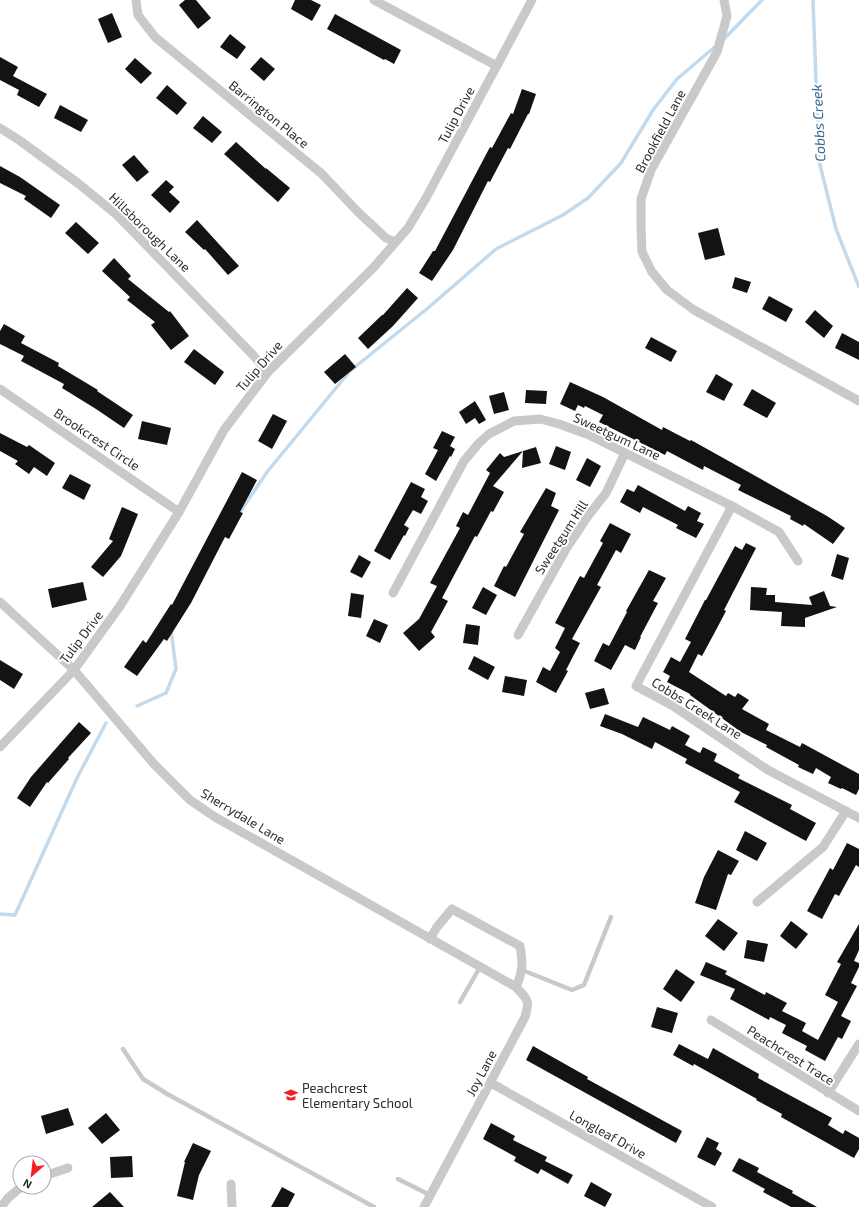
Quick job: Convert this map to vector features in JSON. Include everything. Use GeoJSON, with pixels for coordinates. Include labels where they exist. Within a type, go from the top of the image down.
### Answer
{"type":"FeatureCollection","features":[{"type":"Feature","properties":{"kind":"street","name":"Barrington Place"},"geometry":{"type":"LineString","coordinates":[[136,0],[138,15],[155,37],[322,174],[358,212],[386,238],[395,242]]}},
{"type":"Feature","properties":{"kind":"street"},"geometry":{"type":"LineString","coordinates":[[374,0],[497,66]]}},
{"type":"Feature","properties":{"kind":"street","name":"Tulip Drive"},"geometry":{"type":"LineString","coordinates":[[0,747],[74,670],[120,606],[179,512],[224,430],[268,372],[374,267],[408,228],[426,198],[532,0]]}},
{"type":"Feature","properties":{"kind":"street","name":"Brookfield Lane"},"geometry":{"type":"LineString","coordinates":[[724,0],[727,16],[717,52],[651,170],[642,199],[640,227],[642,252],[652,272],[667,290],[694,310],[859,401]]}},
{"type":"Feature","properties":{"kind":"street","name":"Hillsborough Lane"},"geometry":{"type":"LineString","coordinates":[[0,128],[79,184],[117,215],[268,372]]}},
{"type":"Feature","properties":{"kind":"street","name":"Brookcrest Circle"},"geometry":{"type":"LineString","coordinates":[[0,389],[179,512]]}},
{"type":"Feature","properties":{"kind":"street","name":"Sweetgum Lane"},"geometry":{"type":"LineString","coordinates":[[393,593],[464,461],[479,443],[489,434],[514,421],[540,419],[589,435],[732,506],[780,532],[798,561]]}},
{"type":"Feature","properties":{"kind":"street","name":"Sweetgum Hill"},"geometry":{"type":"LineString","coordinates":[[518,635],[566,549],[588,516],[606,493],[625,453]]}},
{"type":"Feature","properties":{"kind":"street","name":"Cobbs Creek Lane"},"geometry":{"type":"LineString","coordinates":[[732,506],[636,686],[692,718],[768,770],[859,818]]}},
{"type":"Feature","properties":{"kind":"street","name":"Sherrydale Lane"},"geometry":{"type":"LineString","coordinates":[[0,602],[74,670],[153,763],[190,800],[215,817],[480,967]]}},
{"type":"Feature","properties":{"kind":"street"},"geometry":{"type":"LineString","coordinates":[[757,902],[823,847],[846,811]]}},
{"type":"Feature","properties":{"kind":"street"},"geometry":{"type":"LineString","coordinates":[[430,939],[437,927],[452,909],[520,946],[523,962],[516,987]]}},
{"type":"Feature","properties":{"kind":"street","name":"Joy Lane"},"geometry":{"type":"LineString","coordinates":[[424,1207],[491,1083],[525,1017],[528,1006],[528,1001],[516,987],[480,967]]}},
{"type":"Feature","properties":{"kind":"street","name":"Peachcrest Trace"},"geometry":{"type":"LineString","coordinates":[[711,1020],[859,1111]]}},
{"type":"Feature","properties":{"kind":"street"},"geometry":{"type":"LineString","coordinates":[[828,1093],[859,1044]]}},
{"type":"Feature","properties":{"kind":"street","name":"Longleaf Drive"},"geometry":{"type":"LineString","coordinates":[[491,1083],[712,1207]]}},
{"type":"Feature","properties":{"kind":"street"},"geometry":{"type":"LineString","coordinates":[[52,1173],[68,1168]]}},
{"type":"Feature","properties":{"kind":"street"},"geometry":{"type":"LineString","coordinates":[[231,1184],[232,1207]]}},
{"type":"Feature","properties":{"kind":"street"},"geometry":{"type":"LineString","coordinates":[[1,1207],[12,1195]]}},
{"type":"Feature","properties":{"kind":"lane"},"geometry":{"type":"LineString","coordinates":[[522,970],[572,990],[584,985],[611,917]]}},
{"type":"Feature","properties":{"kind":"lane"},"geometry":{"type":"LineString","coordinates":[[460,1002],[480,967]]}},
{"type":"Feature","properties":{"kind":"lane"},"geometry":{"type":"LineString","coordinates":[[123,1049],[143,1079],[374,1207]]}},
{"type":"Feature","properties":{"kind":"lane"},"geometry":{"type":"LineString","coordinates":[[398,1179],[430,1196]]}},
{"type":"Feature","properties":{"kind":"building"},"geometry":{"type":"Polygon","coordinates":[[[185,0],[196,0],[211,18],[198,29],[179,5],[185,0]]]}},
{"type":"Feature","properties":{"kind":"building"},"geometry":{"type":"Polygon","coordinates":[[[295,0],[311,0],[321,5],[312,21],[291,9],[295,0]]]}},
{"type":"Feature","properties":{"kind":"building"},"geometry":{"type":"Polygon","coordinates":[[[112,13],[122,37],[108,43],[98,19],[112,13]]]}},
{"type":"Feature","properties":{"kind":"building"},"geometry":{"type":"Polygon","coordinates":[[[335,14],[401,50],[394,64],[327,29],[335,14]]]}},
{"type":"Feature","properties":{"kind":"building"},"geometry":{"type":"Polygon","coordinates":[[[230,34],[246,47],[237,59],[220,47],[230,34]]]}},
{"type":"Feature","properties":{"kind":"building"},"geometry":{"type":"Polygon","coordinates":[[[0,57],[18,67],[13,76],[47,94],[39,107],[17,95],[19,90],[0,80],[0,57]]]}},
{"type":"Feature","properties":{"kind":"building"},"geometry":{"type":"Polygon","coordinates":[[[261,57],[275,69],[264,81],[250,69],[261,57]]]}},
{"type":"Feature","properties":{"kind":"building"},"geometry":{"type":"Polygon","coordinates":[[[135,58],[152,73],[141,84],[125,69],[135,58]]]}},
{"type":"Feature","properties":{"kind":"building"},"geometry":{"type":"Polygon","coordinates":[[[167,85],[187,103],[177,115],[156,98],[167,85]]]}},
{"type":"Feature","properties":{"kind":"building"},"geometry":{"type":"Polygon","coordinates":[[[522,89],[536,94],[529,114],[510,149],[508,148],[490,182],[488,181],[453,250],[432,281],[419,273],[433,251],[435,251],[490,147],[492,148],[511,113],[513,114],[522,89]]]}},
{"type":"Feature","properties":{"kind":"building"},"geometry":{"type":"Polygon","coordinates":[[[60,105],[88,120],[81,132],[54,118],[60,105]]]}},
{"type":"Feature","properties":{"kind":"building"},"geometry":{"type":"Polygon","coordinates":[[[203,116],[222,132],[212,143],[193,128],[203,116]]]}},
{"type":"Feature","properties":{"kind":"building"},"geometry":{"type":"Polygon","coordinates":[[[236,142],[290,188],[278,202],[224,154],[236,142]]]}},
{"type":"Feature","properties":{"kind":"building"},"geometry":{"type":"Polygon","coordinates":[[[134,155],[149,172],[137,182],[122,165],[134,155]]]}},
{"type":"Feature","properties":{"kind":"building"},"geometry":{"type":"Polygon","coordinates":[[[0,166],[20,177],[60,205],[51,218],[24,199],[26,196],[0,183],[0,166]]]}},
{"type":"Feature","properties":{"kind":"building"},"geometry":{"type":"Polygon","coordinates":[[[166,180],[174,187],[169,192],[180,202],[170,213],[151,195],[166,180]]]}},
{"type":"Feature","properties":{"kind":"building"},"geometry":{"type":"Polygon","coordinates":[[[197,220],[239,266],[228,275],[205,249],[204,250],[185,232],[197,220]]]}},
{"type":"Feature","properties":{"kind":"building"},"geometry":{"type":"Polygon","coordinates":[[[76,222],[99,243],[88,254],[65,233],[76,222]]]}},
{"type":"Feature","properties":{"kind":"building"},"geometry":{"type":"Polygon","coordinates":[[[718,228],[725,255],[705,260],[698,233],[718,228]]]}},
{"type":"Feature","properties":{"kind":"building"},"geometry":{"type":"Polygon","coordinates":[[[114,258],[131,276],[128,279],[169,312],[170,311],[189,336],[171,350],[151,325],[155,322],[127,300],[130,297],[102,271],[114,258]]]}},
{"type":"Feature","properties":{"kind":"building"},"geometry":{"type":"Polygon","coordinates":[[[735,277],[751,282],[747,293],[732,288],[735,277]]]}},
{"type":"Feature","properties":{"kind":"building"},"geometry":{"type":"Polygon","coordinates":[[[407,288],[418,298],[393,326],[368,349],[358,338],[383,315],[407,288]]]}},
{"type":"Feature","properties":{"kind":"building"},"geometry":{"type":"Polygon","coordinates":[[[769,296],[793,309],[786,322],[762,309],[769,296]]]}},
{"type":"Feature","properties":{"kind":"building"},"geometry":{"type":"Polygon","coordinates":[[[815,310],[833,326],[824,338],[805,322],[815,310]]]}},
{"type":"Feature","properties":{"kind":"building"},"geometry":{"type":"Polygon","coordinates":[[[4,324],[25,336],[21,343],[59,363],[58,366],[98,390],[97,391],[133,415],[124,428],[62,388],[64,384],[21,361],[24,356],[0,344],[0,331],[4,324]]]}},
{"type":"Feature","properties":{"kind":"building"},"geometry":{"type":"Polygon","coordinates":[[[842,333],[859,342],[859,360],[835,348],[842,333]]]}},
{"type":"Feature","properties":{"kind":"building"},"geometry":{"type":"Polygon","coordinates":[[[651,337],[677,351],[671,362],[645,348],[651,337]]]}},
{"type":"Feature","properties":{"kind":"building"},"geometry":{"type":"Polygon","coordinates":[[[194,349],[224,372],[215,385],[184,362],[194,349]]]}},
{"type":"Feature","properties":{"kind":"building"},"geometry":{"type":"Polygon","coordinates":[[[345,354],[356,367],[335,384],[324,372],[345,354]]]}},
{"type":"Feature","properties":{"kind":"building"},"geometry":{"type":"Polygon","coordinates":[[[716,374],[733,384],[724,401],[706,392],[716,374]]]}},
{"type":"Feature","properties":{"kind":"building"},"geometry":{"type":"Polygon","coordinates":[[[570,382],[603,397],[662,430],[663,427],[690,441],[691,440],[827,516],[845,528],[833,544],[804,524],[803,526],[790,519],[791,516],[738,490],[741,485],[704,466],[703,470],[667,451],[665,455],[599,422],[603,415],[585,406],[584,408],[578,405],[575,411],[560,404],[570,382]]]}},
{"type":"Feature","properties":{"kind":"building"},"geometry":{"type":"Polygon","coordinates":[[[752,389],[776,403],[767,418],[743,405],[752,389]]]}},
{"type":"Feature","properties":{"kind":"building"},"geometry":{"type":"Polygon","coordinates":[[[526,390],[547,391],[546,404],[525,403],[526,390]]]}},
{"type":"Feature","properties":{"kind":"building"},"geometry":{"type":"Polygon","coordinates":[[[504,392],[509,410],[494,414],[489,396],[504,392]]]}},
{"type":"Feature","properties":{"kind":"building"},"geometry":{"type":"Polygon","coordinates":[[[475,401],[486,420],[479,424],[475,418],[466,424],[459,412],[475,401]]]}},
{"type":"Feature","properties":{"kind":"building"},"geometry":{"type":"Polygon","coordinates":[[[273,414],[287,421],[272,449],[258,441],[273,414]]]}},
{"type":"Feature","properties":{"kind":"building"},"geometry":{"type":"Polygon","coordinates":[[[142,421],[171,428],[167,445],[138,439],[142,421]]]}},
{"type":"Feature","properties":{"kind":"building"},"geometry":{"type":"Polygon","coordinates":[[[442,431],[455,437],[450,446],[455,449],[436,481],[425,474],[438,450],[433,448],[442,431]]]}},
{"type":"Feature","properties":{"kind":"building"},"geometry":{"type":"Polygon","coordinates":[[[0,433],[27,447],[29,445],[55,463],[47,476],[34,467],[29,474],[15,464],[18,461],[0,451],[0,433]]]}},
{"type":"Feature","properties":{"kind":"building"},"geometry":{"type":"Polygon","coordinates":[[[556,446],[571,452],[565,470],[549,464],[556,446]]]}},
{"type":"Feature","properties":{"kind":"building"},"geometry":{"type":"Polygon","coordinates":[[[536,447],[541,463],[522,468],[523,451],[536,447]]]}},
{"type":"Feature","properties":{"kind":"building"},"geometry":{"type":"Polygon","coordinates":[[[523,451],[493,486],[504,492],[493,512],[491,511],[477,537],[475,536],[442,598],[448,601],[431,632],[435,637],[419,651],[403,633],[419,619],[437,586],[430,583],[460,528],[456,526],[463,512],[468,515],[490,473],[486,470],[500,453],[504,457],[523,451]]]}},
{"type":"Feature","properties":{"kind":"building"},"geometry":{"type":"Polygon","coordinates":[[[587,458],[601,466],[590,487],[576,480],[587,458]]]}},
{"type":"Feature","properties":{"kind":"building"},"geometry":{"type":"Polygon","coordinates":[[[242,472],[257,480],[240,512],[243,513],[229,539],[225,537],[191,603],[167,641],[164,639],[137,676],[124,667],[143,640],[146,643],[171,604],[172,605],[242,472]]]}},
{"type":"Feature","properties":{"kind":"building"},"geometry":{"type":"Polygon","coordinates":[[[70,474],[91,485],[84,500],[62,488],[70,474]]]}},
{"type":"Feature","properties":{"kind":"building"},"geometry":{"type":"Polygon","coordinates":[[[411,482],[425,489],[421,497],[428,501],[421,514],[413,510],[404,525],[409,528],[390,560],[374,551],[411,482]]]}},
{"type":"Feature","properties":{"kind":"building"},"geometry":{"type":"Polygon","coordinates":[[[638,485],[685,511],[688,506],[701,513],[697,521],[704,524],[696,538],[676,528],[678,525],[643,507],[640,513],[620,502],[627,489],[634,492],[638,485]]]}},
{"type":"Feature","properties":{"kind":"building"},"geometry":{"type":"Polygon","coordinates":[[[546,488],[556,493],[551,506],[559,510],[515,597],[494,586],[504,566],[506,567],[524,534],[520,532],[546,488]]]}},
{"type":"Feature","properties":{"kind":"building"},"geometry":{"type":"Polygon","coordinates":[[[122,507],[138,514],[121,556],[103,577],[91,567],[113,541],[109,539],[122,507]]]}},
{"type":"Feature","properties":{"kind":"building"},"geometry":{"type":"Polygon","coordinates":[[[610,523],[631,534],[621,553],[616,550],[597,585],[601,587],[572,639],[580,643],[566,670],[568,671],[556,693],[536,682],[543,667],[550,671],[560,652],[555,648],[565,628],[555,623],[580,576],[584,578],[603,543],[600,541],[610,523]]]}},
{"type":"Feature","properties":{"kind":"building"},"geometry":{"type":"Polygon","coordinates":[[[746,543],[756,548],[724,610],[726,611],[702,656],[698,654],[689,672],[726,696],[728,693],[735,697],[738,693],[749,700],[742,709],[769,724],[766,730],[800,747],[802,743],[859,774],[859,789],[856,795],[828,783],[831,777],[816,768],[813,774],[798,767],[799,765],[766,747],[767,745],[741,732],[690,694],[667,682],[670,676],[663,672],[671,657],[680,662],[691,642],[685,639],[705,600],[735,546],[742,550],[746,543]]]}},
{"type":"Feature","properties":{"kind":"building"},"geometry":{"type":"Polygon","coordinates":[[[837,554],[849,558],[843,580],[831,576],[837,554]]]}},
{"type":"Feature","properties":{"kind":"building"},"geometry":{"type":"Polygon","coordinates":[[[359,555],[371,562],[362,578],[350,572],[359,555]]]}},
{"type":"Feature","properties":{"kind":"building"},"geometry":{"type":"Polygon","coordinates":[[[649,570],[666,578],[653,601],[658,603],[640,637],[635,650],[625,645],[611,670],[594,661],[603,643],[609,646],[627,612],[626,611],[649,570]]]}},
{"type":"Feature","properties":{"kind":"building"},"geometry":{"type":"Polygon","coordinates":[[[83,582],[87,600],[52,608],[48,589],[83,582]]]}},
{"type":"Feature","properties":{"kind":"building"},"geometry":{"type":"Polygon","coordinates":[[[483,587],[497,595],[486,615],[472,608],[483,587]]]}},
{"type":"Feature","properties":{"kind":"building"},"geometry":{"type":"Polygon","coordinates":[[[751,587],[767,588],[766,595],[775,595],[775,602],[812,605],[809,597],[824,591],[830,606],[837,607],[805,618],[805,627],[781,626],[782,612],[750,610],[751,587]]]}},
{"type":"Feature","properties":{"kind":"building"},"geometry":{"type":"Polygon","coordinates":[[[351,593],[364,595],[361,618],[348,616],[351,593]]]}},
{"type":"Feature","properties":{"kind":"building"},"geometry":{"type":"Polygon","coordinates":[[[374,619],[388,625],[380,643],[366,636],[374,619]]]}},
{"type":"Feature","properties":{"kind":"building"},"geometry":{"type":"Polygon","coordinates":[[[466,624],[480,626],[478,645],[463,643],[466,624]]]}},
{"type":"Feature","properties":{"kind":"building"},"geometry":{"type":"Polygon","coordinates":[[[474,656],[495,667],[488,680],[468,669],[474,656]]]}},
{"type":"Feature","properties":{"kind":"building"},"geometry":{"type":"Polygon","coordinates":[[[0,660],[23,674],[14,689],[0,680],[0,660]]]}},
{"type":"Feature","properties":{"kind":"building"},"geometry":{"type":"Polygon","coordinates":[[[505,676],[527,680],[524,696],[502,692],[505,676]]]}},
{"type":"Feature","properties":{"kind":"building"},"geometry":{"type":"Polygon","coordinates":[[[604,688],[609,704],[590,709],[585,693],[604,688]]]}},
{"type":"Feature","properties":{"kind":"building"},"geometry":{"type":"Polygon","coordinates":[[[605,714],[638,727],[643,717],[670,730],[672,726],[690,736],[685,745],[700,753],[703,747],[717,754],[714,761],[740,775],[738,778],[792,805],[790,809],[816,823],[806,841],[734,802],[740,792],[685,763],[687,759],[655,742],[652,749],[622,734],[600,726],[605,714]]]}},
{"type":"Feature","properties":{"kind":"building"},"geometry":{"type":"Polygon","coordinates":[[[79,722],[91,733],[48,783],[47,782],[30,807],[17,798],[31,777],[79,722]]]}},
{"type":"Feature","properties":{"kind":"building"},"geometry":{"type":"Polygon","coordinates":[[[745,831],[767,843],[757,861],[736,850],[745,831]]]}},
{"type":"Feature","properties":{"kind":"building"},"geometry":{"type":"Polygon","coordinates":[[[847,843],[859,849],[859,867],[856,865],[839,896],[835,894],[822,919],[807,911],[830,868],[833,870],[847,843]]]}},
{"type":"Feature","properties":{"kind":"building"},"geometry":{"type":"Polygon","coordinates":[[[718,850],[739,861],[731,875],[728,874],[716,910],[695,903],[704,877],[718,850]]]}},
{"type":"Feature","properties":{"kind":"building"},"geometry":{"type":"Polygon","coordinates":[[[718,919],[738,933],[724,951],[705,936],[718,919]]]}},
{"type":"Feature","properties":{"kind":"building"},"geometry":{"type":"Polygon","coordinates":[[[791,921],[808,934],[796,949],[780,936],[791,921]]]}},
{"type":"Feature","properties":{"kind":"building"},"geometry":{"type":"Polygon","coordinates":[[[859,924],[859,950],[854,961],[859,963],[859,967],[851,983],[857,986],[841,1016],[851,1021],[842,1039],[838,1037],[825,1061],[805,1050],[807,1046],[782,1033],[786,1025],[770,1017],[769,1020],[730,999],[735,989],[700,975],[706,962],[727,971],[725,974],[765,995],[766,992],[787,1003],[782,1011],[806,1023],[802,1031],[818,1040],[838,1002],[825,995],[841,964],[837,962],[859,924]]]}},
{"type":"Feature","properties":{"kind":"building"},"geometry":{"type":"Polygon","coordinates":[[[747,940],[768,944],[764,962],[744,958],[747,940]]]}},
{"type":"Feature","properties":{"kind":"building"},"geometry":{"type":"Polygon","coordinates":[[[676,969],[695,982],[681,1002],[663,989],[676,969]]]}},
{"type":"Feature","properties":{"kind":"building"},"geometry":{"type":"Polygon","coordinates":[[[657,1007],[678,1013],[672,1033],[651,1027],[657,1007]]]}},
{"type":"Feature","properties":{"kind":"building"},"geometry":{"type":"Polygon","coordinates":[[[679,1044],[708,1059],[713,1048],[759,1074],[758,1078],[832,1118],[828,1125],[843,1134],[845,1130],[859,1138],[859,1149],[854,1158],[781,1117],[782,1114],[756,1100],[757,1099],[694,1064],[693,1066],[673,1055],[679,1044]]]}},
{"type":"Feature","properties":{"kind":"building"},"geometry":{"type":"Polygon","coordinates":[[[533,1046],[588,1077],[587,1079],[682,1131],[676,1143],[526,1060],[533,1046]]]}},
{"type":"Feature","properties":{"kind":"building"},"geometry":{"type":"Polygon","coordinates":[[[68,1108],[74,1125],[46,1134],[41,1116],[68,1108]]]}},
{"type":"Feature","properties":{"kind":"building"},"geometry":{"type":"Polygon","coordinates":[[[106,1113],[120,1130],[102,1144],[88,1128],[106,1113]]]}},
{"type":"Feature","properties":{"kind":"building"},"geometry":{"type":"Polygon","coordinates":[[[491,1123],[515,1136],[513,1140],[547,1157],[545,1161],[573,1175],[568,1184],[541,1169],[538,1174],[514,1161],[516,1157],[483,1139],[491,1123]]]}},
{"type":"Feature","properties":{"kind":"building"},"geometry":{"type":"Polygon","coordinates":[[[707,1137],[719,1143],[716,1149],[722,1153],[715,1166],[697,1157],[707,1137]]]}},
{"type":"Feature","properties":{"kind":"building"},"geometry":{"type":"Polygon","coordinates":[[[193,1143],[211,1151],[199,1175],[193,1200],[177,1196],[184,1162],[193,1143]]]}},
{"type":"Feature","properties":{"kind":"building"},"geometry":{"type":"Polygon","coordinates":[[[132,1156],[133,1177],[111,1178],[110,1157],[132,1156]]]}},
{"type":"Feature","properties":{"kind":"building"},"geometry":{"type":"Polygon","coordinates":[[[739,1158],[759,1168],[757,1172],[793,1191],[792,1193],[817,1207],[791,1207],[763,1192],[765,1189],[732,1171],[739,1158]]]}},
{"type":"Feature","properties":{"kind":"building"},"geometry":{"type":"Polygon","coordinates":[[[591,1182],[612,1194],[605,1207],[584,1196],[591,1182]]]}},
{"type":"Feature","properties":{"kind":"building"},"geometry":{"type":"Polygon","coordinates":[[[282,1187],[295,1194],[288,1207],[271,1207],[282,1187]]]}},
{"type":"Feature","properties":{"kind":"building"},"geometry":{"type":"Polygon","coordinates":[[[110,1192],[124,1207],[92,1207],[110,1192]]]}},
{"type":"Feature","properties":{"kind":"waterway"},"geometry":{"type":"LineString","coordinates":[[723,40],[762,0]]}},
{"type":"Feature","properties":{"kind":"waterway","name":"Cobbs Creek"},"geometry":{"type":"LineString","coordinates":[[813,0],[819,161],[836,229],[859,287]]}},
{"type":"Feature","properties":{"kind":"waterway"},"geometry":{"type":"LineString","coordinates":[[240,512],[267,472],[350,371],[428,308],[496,249],[563,215],[588,198],[621,163],[653,110],[677,79],[717,45]]}},
{"type":"Feature","properties":{"kind":"waterway"},"geometry":{"type":"LineString","coordinates":[[137,706],[166,693],[176,669],[171,630]]}},
{"type":"Feature","properties":{"kind":"waterway"},"geometry":{"type":"LineString","coordinates":[[0,914],[15,915],[77,778],[106,723]]}},
{"type":"Feature","properties":{"kind":"place","name":"Peachcrest Elementary School"},"geometry":{"type":"Point","coordinates":[291,1095]}}]}
